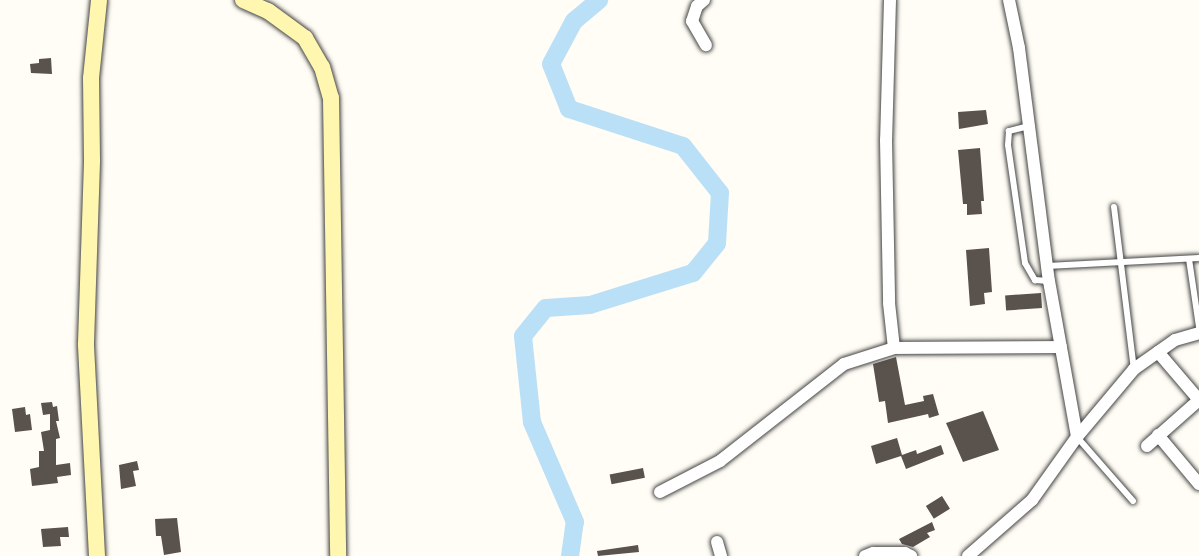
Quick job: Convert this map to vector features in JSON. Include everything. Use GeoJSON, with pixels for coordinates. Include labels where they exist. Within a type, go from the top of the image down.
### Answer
{"type":"FeatureCollection","features":[{"type":"Feature","properties":{"kind":"main road"},"geometry":{"type":"LineString","coordinates":[[97,556],[86,343],[92,160],[91,78],[99,0]]}},
{"type":"Feature","properties":{"kind":"main road"},"geometry":{"type":"LineString","coordinates":[[243,0],[268,11],[304,38],[322,67],[331,98],[338,556]]}},
{"type":"Feature","properties":{"kind":"street"},"geometry":{"type":"LineString","coordinates":[[704,0],[697,6],[692,21],[706,45]]}},
{"type":"Feature","properties":{"kind":"street"},"geometry":{"type":"LineString","coordinates":[[890,0],[886,140],[889,303],[894,348]]}},
{"type":"Feature","properties":{"kind":"street"},"geometry":{"type":"LineString","coordinates":[[1009,0],[1030,126],[1049,281],[1077,437]]}},
{"type":"Feature","properties":{"kind":"street"},"geometry":{"type":"LineString","coordinates":[[968,556],[1032,500],[1077,437],[1134,369],[1175,340],[1199,333]]}},
{"type":"Feature","properties":{"kind":"street"},"geometry":{"type":"LineString","coordinates":[[660,492],[720,461],[844,364],[894,348],[1061,347]]}},
{"type":"Feature","properties":{"kind":"street"},"geometry":{"type":"LineString","coordinates":[[1147,446],[1199,400],[1158,352]]}},
{"type":"Feature","properties":{"kind":"street"},"geometry":{"type":"LineString","coordinates":[[1158,435],[1199,484]]}},
{"type":"Feature","properties":{"kind":"street"},"geometry":{"type":"LineString","coordinates":[[717,542],[720,556]]}},
{"type":"Feature","properties":{"kind":"street"},"geometry":{"type":"LineString","coordinates":[[865,556],[873,553],[905,553],[911,556]]}},
{"type":"Feature","properties":{"kind":"lane"},"geometry":{"type":"LineString","coordinates":[[1030,126],[1009,131],[1008,145],[1025,263],[1035,279],[1049,281]]}},
{"type":"Feature","properties":{"kind":"lane"},"geometry":{"type":"LineString","coordinates":[[1114,207],[1134,369]]}},
{"type":"Feature","properties":{"kind":"lane"},"geometry":{"type":"LineString","coordinates":[[1047,266],[1121,260],[1199,258]]}},
{"type":"Feature","properties":{"kind":"lane"},"geometry":{"type":"LineString","coordinates":[[1189,259],[1199,327]]}},
{"type":"Feature","properties":{"kind":"lane"},"geometry":{"type":"LineString","coordinates":[[1077,437],[1133,501]]}},
{"type":"Feature","properties":{"kind":"building"},"geometry":{"type":"Polygon","coordinates":[[[51,58],[52,74],[31,73],[30,64],[39,63],[39,59],[51,58]]]}},
{"type":"Feature","properties":{"kind":"building"},"geometry":{"type":"Polygon","coordinates":[[[986,110],[988,124],[959,129],[958,112],[986,110]]]}},
{"type":"Feature","properties":{"kind":"building"},"geometry":{"type":"Polygon","coordinates":[[[980,148],[984,201],[981,201],[982,214],[967,215],[967,204],[963,204],[958,150],[980,148]]]}},
{"type":"Feature","properties":{"kind":"building"},"geometry":{"type":"Polygon","coordinates":[[[989,248],[992,292],[984,293],[985,304],[970,306],[966,250],[989,248]]]}},
{"type":"Feature","properties":{"kind":"building"},"geometry":{"type":"Polygon","coordinates":[[[1041,293],[1042,308],[1006,310],[1005,296],[1041,293]]]}},
{"type":"Feature","properties":{"kind":"building"},"geometry":{"type":"Polygon","coordinates":[[[896,357],[905,405],[924,401],[923,396],[933,394],[939,415],[929,418],[928,414],[888,423],[885,401],[879,402],[873,364],[896,357]]]}},
{"type":"Feature","properties":{"kind":"building"},"geometry":{"type":"Polygon","coordinates":[[[52,402],[53,407],[57,406],[59,421],[56,421],[60,438],[56,439],[56,465],[70,463],[71,475],[57,477],[58,483],[32,486],[30,469],[39,467],[39,451],[44,451],[41,432],[50,430],[50,414],[43,415],[41,403],[52,402]]]}},
{"type":"Feature","properties":{"kind":"building"},"geometry":{"type":"Polygon","coordinates":[[[25,407],[26,415],[30,414],[32,430],[15,432],[12,409],[25,407]]]}},
{"type":"Feature","properties":{"kind":"building"},"geometry":{"type":"Polygon","coordinates":[[[983,411],[999,450],[963,462],[946,423],[983,411]]]}},
{"type":"Feature","properties":{"kind":"building"},"geometry":{"type":"Polygon","coordinates":[[[897,438],[902,455],[916,450],[917,454],[941,445],[944,454],[906,469],[901,456],[876,464],[871,446],[897,438]]]}},
{"type":"Feature","properties":{"kind":"building"},"geometry":{"type":"Polygon","coordinates":[[[137,461],[139,470],[133,471],[136,486],[121,489],[119,465],[137,461]]]}},
{"type":"Feature","properties":{"kind":"building"},"geometry":{"type":"Polygon","coordinates":[[[643,468],[645,478],[612,484],[610,474],[643,468]]]}},
{"type":"Feature","properties":{"kind":"building"},"geometry":{"type":"Polygon","coordinates":[[[942,496],[950,509],[934,519],[926,506],[942,496]]]}},
{"type":"Feature","properties":{"kind":"building"},"geometry":{"type":"Polygon","coordinates":[[[177,518],[181,552],[164,555],[161,536],[156,536],[155,519],[177,518]]]}},
{"type":"Feature","properties":{"kind":"building"},"geometry":{"type":"Polygon","coordinates":[[[932,522],[935,530],[927,533],[930,537],[913,547],[902,544],[899,539],[932,522]]]}},
{"type":"Feature","properties":{"kind":"building"},"geometry":{"type":"Polygon","coordinates":[[[68,527],[69,537],[60,537],[61,546],[43,547],[41,529],[68,527]]]}},
{"type":"Feature","properties":{"kind":"building"},"geometry":{"type":"Polygon","coordinates":[[[638,545],[639,552],[598,556],[597,551],[638,545]]]}},
{"type":"Feature","properties":{"kind":"waterway"},"geometry":{"type":"LineString","coordinates":[[570,556],[575,522],[532,422],[523,336],[546,308],[590,305],[693,273],[717,243],[720,193],[683,146],[569,109],[551,64],[574,21],[599,0]]}}]}
